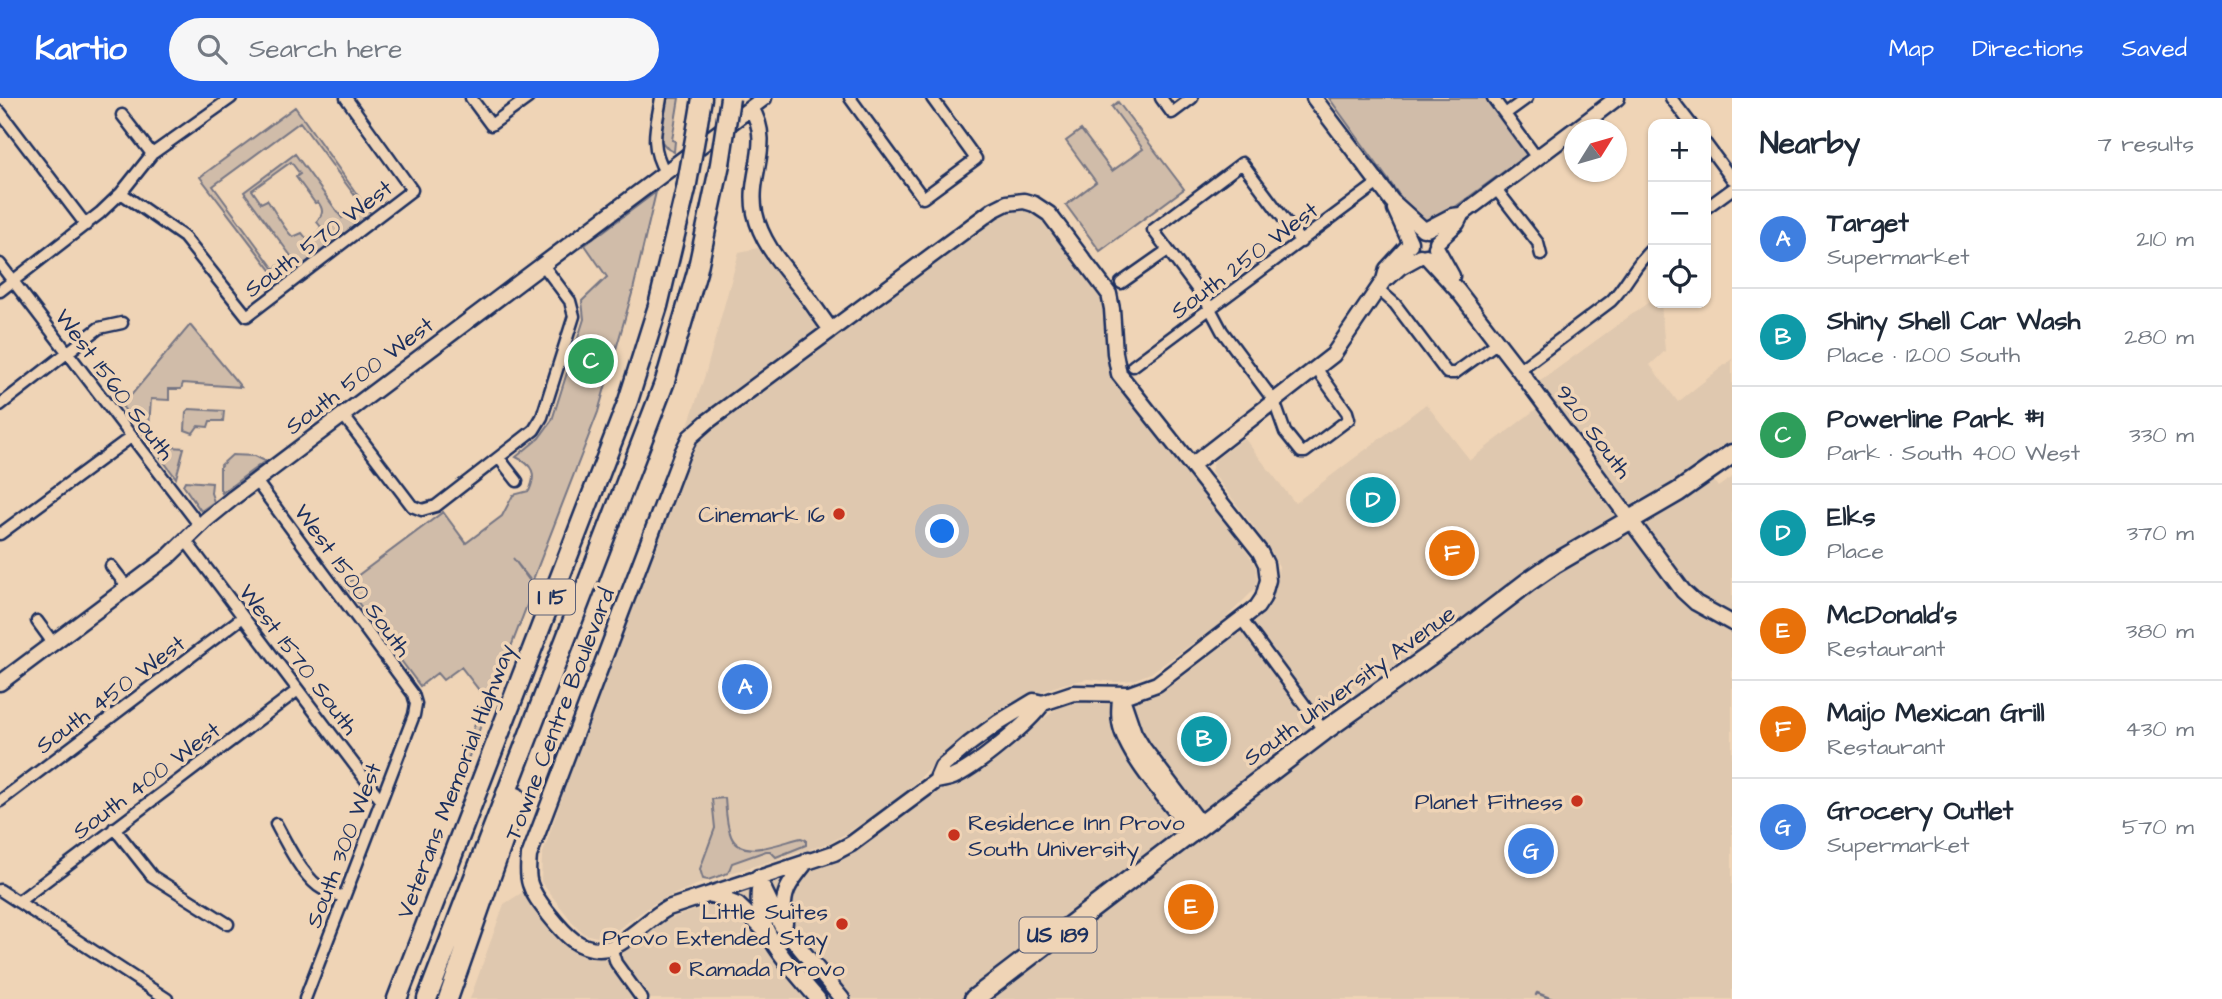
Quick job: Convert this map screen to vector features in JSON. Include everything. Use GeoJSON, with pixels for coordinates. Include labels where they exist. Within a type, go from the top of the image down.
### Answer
{"type":"FeatureCollection","features":[{"type":"Feature","properties":{"kind":"highway","name":"Veterans Memorial Highway"},"geometry":{"type":"LineString","coordinates":[[397,999],[628,401],[658,306],[686,189],[702,98]]}},
{"type":"Feature","properties":{"kind":"highway","name":"I 15"},"geometry":{"type":"LineString","coordinates":[[427,999],[646,433],[674,354],[699,263],[720,164],[730,98]]}},
{"type":"Feature","properties":{"kind":"highway","name":"South University Avenue"},"geometry":{"type":"LineString","coordinates":[[974,999],[1324,731],[1528,582],[1678,492],[1732,454]]}},
{"type":"Feature","properties":{"kind":"highway"},"geometry":{"type":"LineString","coordinates":[[448,999],[504,839],[549,683]]}},
{"type":"Feature","properties":{"kind":"street","name":"South 570 West"},"geometry":{"type":"LineString","coordinates":[[121,193],[184,237],[247,316],[412,190],[346,98]]}},
{"type":"Feature","properties":{"kind":"street"},"geometry":{"type":"LineString","coordinates":[[471,98],[491,125],[527,98]]}},
{"type":"Feature","properties":{"kind":"street"},"geometry":{"type":"LineString","coordinates":[[661,98],[654,149],[665,172]]}},
{"type":"Feature","properties":{"kind":"street","name":"South 500 West"},"geometry":{"type":"LineString","coordinates":[[0,683],[128,588],[256,481],[764,98]]}},
{"type":"Feature","properties":{"kind":"street"},"geometry":{"type":"LineString","coordinates":[[850,98],[923,198],[976,159],[933,98]]}},
{"type":"Feature","properties":{"kind":"street"},"geometry":{"type":"LineString","coordinates":[[1161,98],[1172,113],[1192,98]]}},
{"type":"Feature","properties":{"kind":"street"},"geometry":{"type":"LineString","coordinates":[[1314,98],[1392,201],[1434,234],[1430,250]]}},
{"type":"Feature","properties":{"kind":"street"},"geometry":{"type":"LineString","coordinates":[[1493,98],[1537,158]]}},
{"type":"Feature","properties":{"kind":"street"},"geometry":{"type":"LineString","coordinates":[[1505,114],[1527,98]]}},
{"type":"Feature","properties":{"kind":"street"},"geometry":{"type":"LineString","coordinates":[[1589,119],[1617,98]]}},
{"type":"Feature","properties":{"kind":"street"},"geometry":{"type":"LineString","coordinates":[[1671,98],[1687,119]]}},
{"type":"Feature","properties":{"kind":"street"},"geometry":{"type":"LineString","coordinates":[[0,291],[86,225],[121,193],[152,154],[229,99]]}},
{"type":"Feature","properties":{"kind":"street"},"geometry":{"type":"LineString","coordinates":[[751,108],[758,120],[761,134],[754,208],[761,232],[777,259],[831,330]]}},
{"type":"Feature","properties":{"kind":"street"},"geometry":{"type":"LineString","coordinates":[[0,112],[86,225]]}},
{"type":"Feature","properties":{"kind":"street"},"geometry":{"type":"LineString","coordinates":[[122,115],[152,154]]}},
{"type":"Feature","properties":{"kind":"street"},"geometry":{"type":"LineString","coordinates":[[1381,285],[1401,267],[1430,250],[1457,223],[1461,215],[1564,138]]}},
{"type":"Feature","properties":{"kind":"street"},"geometry":{"type":"LineString","coordinates":[[1711,151],[1732,179]]}},
{"type":"Feature","properties":{"kind":"street"},"geometry":{"type":"LineString","coordinates":[[1301,242],[1242,163],[1153,230],[1274,401],[1284,432],[1298,450],[1305,452],[1349,416],[1317,368]]}},
{"type":"Feature","properties":{"kind":"street","name":"South 250 West"},"geometry":{"type":"LineString","coordinates":[[1133,366],[1378,183]]}},
{"type":"Feature","properties":{"kind":"street"},"geometry":{"type":"LineString","coordinates":[[1711,204],[1732,188]]}},
{"type":"Feature","properties":{"kind":"street"},"geometry":{"type":"LineString","coordinates":[[1496,189],[1538,243],[1541,255]]}},
{"type":"Feature","properties":{"kind":"street","name":"Towne Centre Boulevard"},"geometry":{"type":"LineString","coordinates":[[611,947],[589,948],[574,942],[540,903],[530,884],[527,870],[533,845],[690,437],[993,210],[1013,201],[1034,204],[1054,219],[1105,289],[1112,304],[1119,374],[1256,547],[1266,564],[1268,580],[1263,598],[1254,611],[1157,684],[1142,691],[1120,695],[1073,693],[1054,697],[980,759],[953,777],[936,781],[859,840],[834,853],[808,860]]}},
{"type":"Feature","properties":{"kind":"street"},"geometry":{"type":"LineString","coordinates":[[1392,201],[1415,254],[1430,250]]}},
{"type":"Feature","properties":{"kind":"street"},"geometry":{"type":"LineString","coordinates":[[1192,465],[1317,368],[1340,346],[1381,285],[1387,269],[1410,243],[1412,235],[1452,216],[1461,215]]}},
{"type":"Feature","properties":{"kind":"street"},"geometry":{"type":"LineString","coordinates":[[1121,283],[1168,250]]}},
{"type":"Feature","properties":{"kind":"street","name":"920 South"},"geometry":{"type":"LineString","coordinates":[[1430,250],[1683,591],[1696,603],[1732,623]]}},
{"type":"Feature","properties":{"kind":"street"},"geometry":{"type":"LineString","coordinates":[[1519,370],[1611,301],[1648,253]]}},
{"type":"Feature","properties":{"kind":"street","name":"West 1560 South"},"geometry":{"type":"LineString","coordinates":[[0,264],[200,526]]}},
{"type":"Feature","properties":{"kind":"street"},"geometry":{"type":"LineString","coordinates":[[343,415],[409,502],[422,510],[436,506],[529,435],[542,417],[573,321],[572,305],[542,265]]}},
{"type":"Feature","properties":{"kind":"street"},"geometry":{"type":"LineString","coordinates":[[1381,285],[1447,373],[1455,373],[1498,342]]}},
{"type":"Feature","properties":{"kind":"street"},"geometry":{"type":"LineString","coordinates":[[0,405],[99,328],[121,323]]}},
{"type":"Feature","properties":{"kind":"street"},"geometry":{"type":"LineString","coordinates":[[0,534],[131,437]]}},
{"type":"Feature","properties":{"kind":"street"},"geometry":{"type":"LineString","coordinates":[[499,458],[517,481]]}},
{"type":"Feature","properties":{"kind":"street","name":"West 1500 South"},"geometry":{"type":"LineString","coordinates":[[256,481],[413,694],[416,704]]}},
{"type":"Feature","properties":{"kind":"street","name":"West 1570 South"},"geometry":{"type":"LineString","coordinates":[[186,541],[381,800]]}},
{"type":"Feature","properties":{"kind":"street"},"geometry":{"type":"LineString","coordinates":[[111,566],[128,588]]}},
{"type":"Feature","properties":{"kind":"street","name":"South 450 West"},"geometry":{"type":"LineString","coordinates":[[0,801],[243,617]]}},
{"type":"Feature","properties":{"kind":"street"},"geometry":{"type":"LineString","coordinates":[[1242,620],[1324,731]]}},
{"type":"Feature","properties":{"kind":"street"},"geometry":{"type":"LineString","coordinates":[[37,621],[53,643]]}},
{"type":"Feature","properties":{"kind":"street","name":"South 400 West"},"geometry":{"type":"LineString","coordinates":[[18,902],[298,690]]}},
{"type":"Feature","properties":{"kind":"street"},"geometry":{"type":"LineString","coordinates":[[1120,695],[1119,720],[1123,737],[1133,754],[1197,830]]}},
{"type":"Feature","properties":{"kind":"street"},"geometry":{"type":"LineString","coordinates":[[1120,695],[1143,748],[1197,830]]}},
{"type":"Feature","properties":{"kind":"street","name":"South 300 West"},"geometry":{"type":"LineString","coordinates":[[305,999],[416,704]]}},
{"type":"Feature","properties":{"kind":"street"},"geometry":{"type":"LineString","coordinates":[[276,824],[289,848],[315,883],[344,897]]}},
{"type":"Feature","properties":{"kind":"street"},"geometry":{"type":"LineString","coordinates":[[114,828],[152,876],[228,924]]}},
{"type":"Feature","properties":{"kind":"street"},"geometry":{"type":"LineString","coordinates":[[642,999],[616,963],[611,947],[668,908],[759,881],[808,860]]}},
{"type":"Feature","properties":{"kind":"street"},"geometry":{"type":"LineString","coordinates":[[788,935],[782,902],[785,891],[808,860]]}},
{"type":"Feature","properties":{"kind":"street"},"geometry":{"type":"LineString","coordinates":[[759,881],[757,899],[769,934]]}},
{"type":"Feature","properties":{"kind":"street"},"geometry":{"type":"LineString","coordinates":[[759,881],[788,935],[842,999]]}},
{"type":"Feature","properties":{"kind":"street"},"geometry":{"type":"LineString","coordinates":[[0,890],[167,999]]}},
{"type":"Feature","properties":{"kind":"street"},"geometry":{"type":"LineString","coordinates":[[710,894],[738,905],[769,934],[790,966],[818,999]]}},
{"type":"Feature","properties":{"kind":"shaded area"},"geometry":{"type":"Polygon","coordinates":[[[667,98],[679,98],[672,140],[675,141],[674,152],[661,141],[667,98]]]}},
{"type":"Feature","properties":{"kind":"shaded area"},"geometry":{"type":"Polygon","coordinates":[[[1329,98],[1486,98],[1528,154],[1440,218],[1423,221],[1413,214],[1329,98]]]}},
{"type":"Feature","properties":{"kind":"shaded area"},"geometry":{"type":"Polygon","coordinates":[[[1118,102],[1184,189],[1100,251],[1066,205],[1096,182],[1066,141],[1081,130],[1112,171],[1143,149],[1112,107],[1118,102]]]}},
{"type":"Feature","properties":{"kind":"shaded area"},"geometry":{"type":"Polygon","coordinates":[[[295,107],[371,214],[280,282],[200,177],[295,107]],[[300,122],[213,186],[274,269],[291,256],[244,192],[295,154],[342,218],[361,204],[300,122]],[[291,162],[252,190],[261,203],[267,200],[293,237],[302,233],[306,238],[315,236],[321,227],[317,222],[322,210],[296,177],[300,174],[291,162]]]}},
{"type":"Feature","properties":{"kind":"shaded area"},"geometry":{"type":"Polygon","coordinates":[[[656,192],[633,290],[598,412],[532,582],[513,558],[534,587],[463,772],[458,769],[485,698],[461,667],[443,680],[437,673],[420,686],[345,585],[443,512],[466,543],[502,516],[513,495],[529,491],[533,480],[532,471],[516,457],[539,438],[552,420],[584,319],[582,301],[607,277],[585,245],[656,192]]]}},
{"type":"Feature","properties":{"kind":"shaded area"},"geometry":{"type":"Polygon","coordinates":[[[1027,207],[1048,222],[1087,273],[1105,302],[1110,367],[1119,386],[1252,559],[1256,567],[1255,589],[1221,623],[1151,673],[1133,680],[1115,682],[1088,679],[1063,684],[1011,709],[938,760],[907,791],[874,816],[830,843],[708,880],[679,892],[653,904],[613,933],[597,937],[584,934],[541,882],[542,856],[705,375],[739,252],[758,248],[828,341],[1006,209],[1027,207]]]}},
{"type":"Feature","properties":{"kind":"shaded area"},"geometry":{"type":"Polygon","coordinates":[[[1648,303],[1648,308],[1661,308],[1665,351],[1650,365],[1678,402],[1732,359],[1732,455],[1708,473],[1718,487],[1732,477],[1732,999],[470,999],[504,904],[523,892],[538,909],[589,952],[655,924],[826,866],[848,856],[1061,706],[1080,702],[1103,704],[1139,701],[1160,693],[1178,681],[1263,614],[1272,603],[1279,566],[1254,527],[1211,471],[1215,460],[1244,438],[1295,503],[1426,404],[1470,460],[1544,403],[1532,387],[1648,303]]]}},
{"type":"Feature","properties":{"kind":"shaded area"},"geometry":{"type":"Polygon","coordinates":[[[190,325],[241,387],[183,383],[181,389],[169,389],[169,400],[151,399],[148,440],[122,406],[190,325]]]}},
{"type":"Feature","properties":{"kind":"shaded area"},"geometry":{"type":"Polygon","coordinates":[[[189,409],[224,411],[223,421],[210,421],[208,427],[198,426],[193,433],[185,430],[186,412],[189,409]]]}},
{"type":"Feature","properties":{"kind":"shaded area"},"geometry":{"type":"Polygon","coordinates":[[[158,446],[184,448],[176,478],[156,451],[158,446]]]}},
{"type":"Feature","properties":{"kind":"shaded area"},"geometry":{"type":"Polygon","coordinates":[[[232,455],[255,456],[265,461],[222,493],[220,466],[232,455]]]}},
{"type":"Feature","properties":{"kind":"shaded area"},"geometry":{"type":"Polygon","coordinates":[[[185,481],[212,483],[214,502],[201,511],[183,485],[185,481]]]}},
{"type":"Feature","properties":{"kind":"shaded area"},"geometry":{"type":"Polygon","coordinates":[[[725,798],[728,827],[736,843],[753,849],[801,838],[806,840],[806,845],[776,857],[766,851],[732,863],[728,873],[708,880],[703,879],[700,869],[715,828],[712,799],[725,798]]]}},
{"type":"Feature","properties":{"kind":"waterway"},"geometry":{"type":"LineString","coordinates":[[1536,995],[1537,993],[1552,999]]}},
{"type":"Feature","properties":{"kind":"place","name":"Powerline Park #1"},"geometry":{"type":"Point","coordinates":[591,361]}},
{"type":"Feature","properties":{"kind":"place","name":"Elks"},"geometry":{"type":"Point","coordinates":[1373,500]}},
{"type":"Feature","properties":{"kind":"place","name":"Cinemark 16"},"geometry":{"type":"Point","coordinates":[839,514]}},
{"type":"Feature","properties":{"kind":"place","name":"Maijo Mexican Grill"},"geometry":{"type":"Point","coordinates":[1452,553]}},
{"type":"Feature","properties":{"kind":"place","name":"Target"},"geometry":{"type":"Point","coordinates":[745,687]}},
{"type":"Feature","properties":{"kind":"place","name":"Shiny Shell Car Wash"},"geometry":{"type":"Point","coordinates":[1204,739]}},
{"type":"Feature","properties":{"kind":"place","name":"Planet Fitness"},"geometry":{"type":"Point","coordinates":[1577,801]}},
{"type":"Feature","properties":{"kind":"place","name":"Residence Inn Provo South University"},"geometry":{"type":"Point","coordinates":[954,835]}},
{"type":"Feature","properties":{"kind":"place","name":"Grocery Outlet"},"geometry":{"type":"Point","coordinates":[1531,851]}},
{"type":"Feature","properties":{"kind":"place","name":"McDonald's"},"geometry":{"type":"Point","coordinates":[1191,907]}},
{"type":"Feature","properties":{"kind":"place","name":"Little Suites Provo Extended Stay"},"geometry":{"type":"Point","coordinates":[842,924]}},
{"type":"Feature","properties":{"kind":"place","name":"Ramada Provo"},"geometry":{"type":"Point","coordinates":[675,968]}}]}
